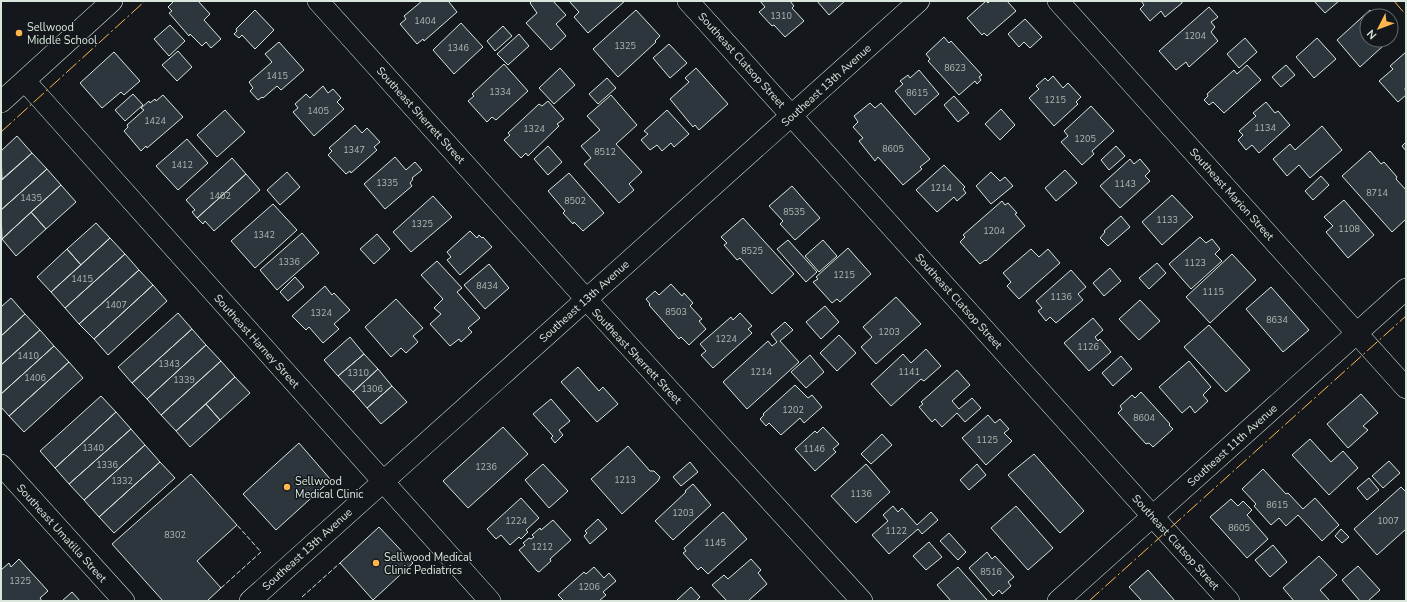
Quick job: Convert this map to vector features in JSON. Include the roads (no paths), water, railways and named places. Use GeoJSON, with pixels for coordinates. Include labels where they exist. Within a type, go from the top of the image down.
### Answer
{"type":"FeatureCollection","features":[{"type":"Feature","properties":{"kind":"street"},"geometry":{"type":"LineString","coordinates":[[1,102],[112,1]]}},
{"type":"Feature","properties":{"kind":"street","name":"Southeast Sherrett Street"},"geometry":{"type":"LineString","coordinates":[[318,1],[586,299],[862,601]]}},
{"type":"Feature","properties":{"kind":"street","name":"Southeast Clatsop Street"},"geometry":{"type":"LineString","coordinates":[[688,1],[1229,601]]}},
{"type":"Feature","properties":{"kind":"street","name":"Southeast 13th Avenue"},"geometry":{"type":"LineString","coordinates":[[250,601],[919,1]]}},
{"type":"Feature","properties":{"kind":"street","name":"Southeast Marion Street"},"geometry":{"type":"LineString","coordinates":[[1058,1],[1406,388]]}},
{"type":"Feature","properties":{"kind":"street","name":"Southeast Harney Street"},"geometry":{"type":"LineString","coordinates":[[25,81],[490,601]]}},
{"type":"Feature","properties":{"kind":"street","name":"Southeast 11th Avenue"},"geometry":{"type":"LineString","coordinates":[[1058,601],[1406,289]]}},
{"type":"Feature","properties":{"kind":"street","name":"Southeast Umatilla Street"},"geometry":{"type":"LineString","coordinates":[[1,465],[124,601]]}},
{"type":"Feature","properties":{"kind":"place","name":"Sellwood Middle School"},"geometry":{"type":"Point","coordinates":[19,33]}},
{"type":"Feature","properties":{"kind":"place","name":"Sellwood Medical Clinic"},"geometry":{"type":"Point","coordinates":[287,487]}},
{"type":"Feature","properties":{"kind":"place","name":"Sellwood Medical Clinic Pediatrics"},"geometry":{"type":"Point","coordinates":[376,563]}}]}
